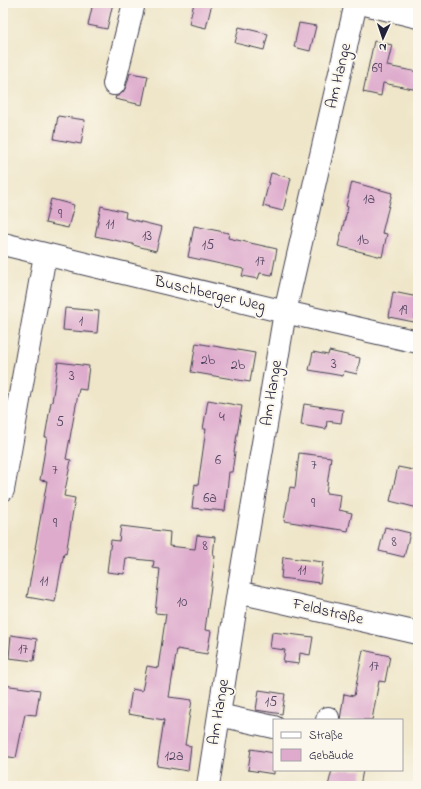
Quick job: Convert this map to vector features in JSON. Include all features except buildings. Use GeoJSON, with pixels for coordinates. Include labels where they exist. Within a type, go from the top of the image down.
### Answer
{"type":"FeatureCollection","features":[{"type":"Feature","properties":{"kind":"street"},"geometry":{"type":"LineString","coordinates":[[114,84],[134,3]]}},
{"type":"Feature","properties":{"kind":"street","name":"Am Hange"},"geometry":{"type":"LineString","coordinates":[[208,786],[238,592],[285,312],[356,3]]}},
{"type":"Feature","properties":{"kind":"street"},"geometry":{"type":"LineString","coordinates":[[360,3],[418,17]]}},
{"type":"Feature","properties":{"kind":"street","name":"Buschberger Weg"},"geometry":{"type":"LineString","coordinates":[[3,244],[285,312],[418,342]]}},
{"type":"Feature","properties":{"kind":"street"},"geometry":{"type":"LineString","coordinates":[[3,490],[45,255]]}},
{"type":"Feature","properties":{"kind":"street","name":"Feldstraße"},"geometry":{"type":"LineString","coordinates":[[238,592],[418,633]]}},
{"type":"Feature","properties":{"kind":"street"},"geometry":{"type":"LineString","coordinates":[[219,715],[273,727]]}}]}
